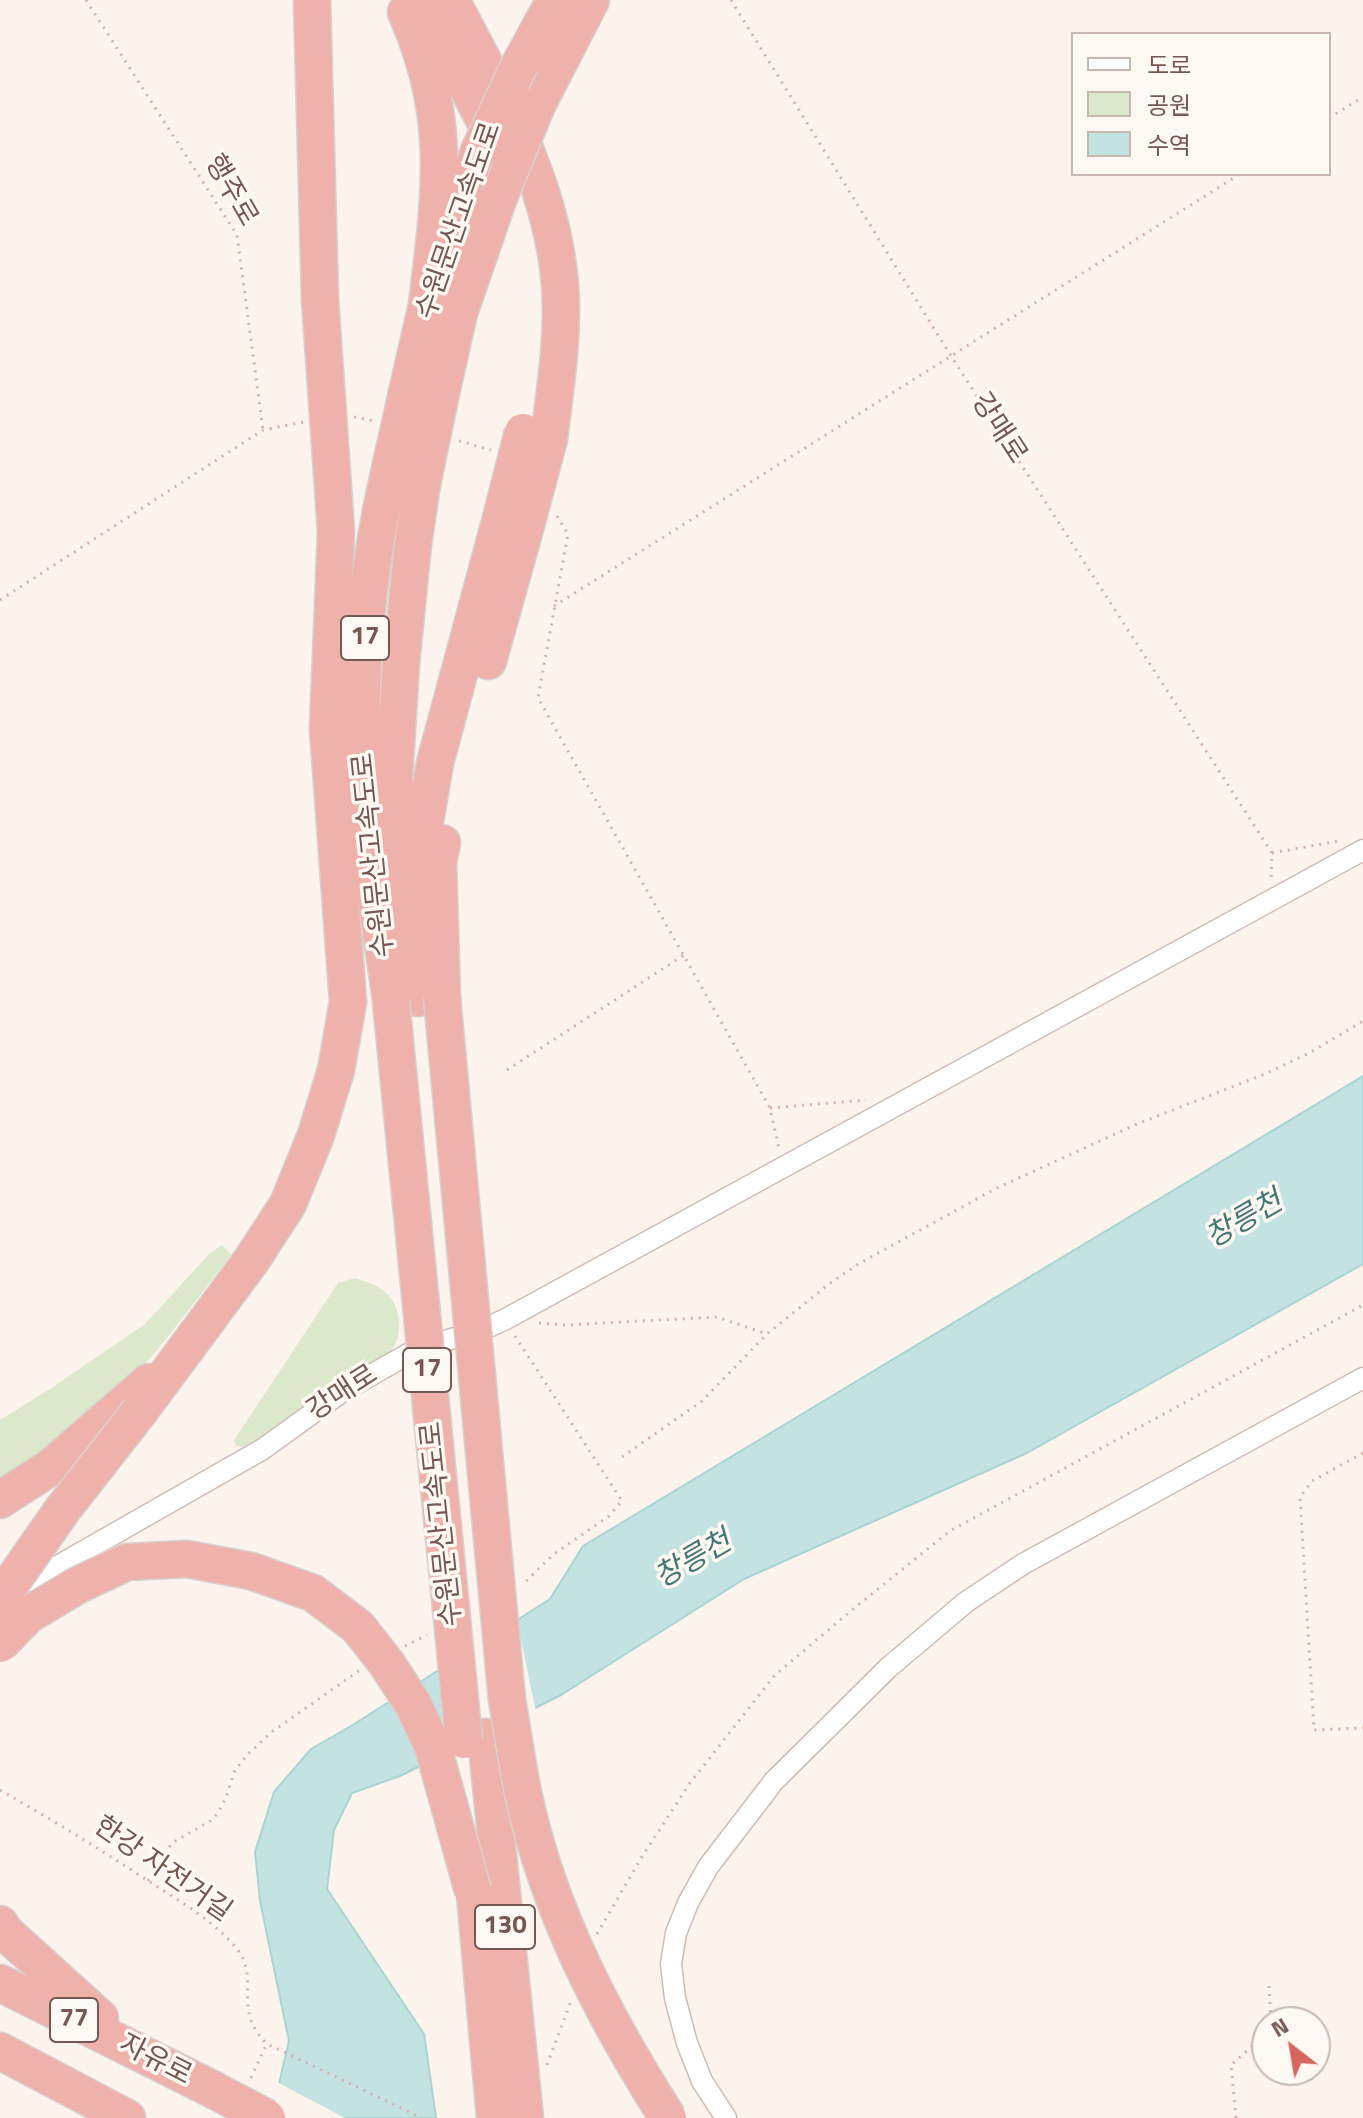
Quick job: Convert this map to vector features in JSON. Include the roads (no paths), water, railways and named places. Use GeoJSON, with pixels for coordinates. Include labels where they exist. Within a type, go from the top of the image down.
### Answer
{"type":"FeatureCollection","features":[{"type":"Feature","properties":{"kind":"highway"},"geometry":{"type":"LineString","coordinates":[[0,1599],[63,1509],[251,1261],[288,1204],[316,1135],[336,1070],[348,1002],[328,729],[336,531],[320,299],[312,0]]}},
{"type":"Feature","properties":{"kind":"highway"},"geometry":{"type":"LineString","coordinates":[[400,0],[433,90],[440,136],[440,188],[427,305]]}},
{"type":"Feature","properties":{"kind":"highway"},"geometry":{"type":"LineString","coordinates":[[422,0],[499,147],[520,196],[534,246],[540,327],[536,370],[536,435]]}},
{"type":"Feature","properties":{"kind":"highway"},"geometry":{"type":"LineString","coordinates":[[451,0],[515,127],[543,193],[554,239],[560,287],[560,330],[513,521],[435,763],[421,845],[417,998],[507,1700],[525,1799],[555,1902],[585,1972],[627,2053],[668,2118]]}},
{"type":"Feature","properties":{"kind":"highway","name":"수원문산고속도로"},"geometry":{"type":"LineString","coordinates":[[475,1738],[417,998],[365,801],[362,666],[369,582],[405,481],[424,390],[427,305],[479,151],[520,64],[555,0]]}},
{"type":"Feature","properties":{"kind":"highway","name":"수원문산고속도로"},"geometry":{"type":"LineString","coordinates":[[424,390],[459,313],[499,197],[537,105],[591,0]]}},
{"type":"Feature","properties":{"kind":"highway"},"geometry":{"type":"LineString","coordinates":[[0,1500],[51,1467],[185,1349]]}},
{"type":"Feature","properties":{"kind":"highway"},"geometry":{"type":"LineString","coordinates":[[0,1644],[28,1615],[78,1585],[127,1562],[187,1559],[251,1571],[313,1593],[358,1627],[413,1704],[433,1747],[473,1891]]}},
{"type":"Feature","properties":{"kind":"highway","name":"130"},"geometry":{"type":"LineString","coordinates":[[475,1738],[473,1891],[495,2118]]}},
{"type":"Feature","properties":{"kind":"highway","name":"130"},"geometry":{"type":"LineString","coordinates":[[475,1738],[525,2118]]}},
{"type":"Feature","properties":{"kind":"highway"},"geometry":{"type":"LineString","coordinates":[[0,1924],[77,1999],[147,2057]]}},
{"type":"Feature","properties":{"kind":"highway","name":"자유로"},"geometry":{"type":"LineString","coordinates":[[0,1983],[267,2118]]}},
{"type":"Feature","properties":{"kind":"highway","name":"77"},"geometry":{"type":"LineString","coordinates":[[0,2051],[127,2118]]}},
{"type":"Feature","properties":{"kind":"street","name":"강매로"},"geometry":{"type":"LineString","coordinates":[[0,1599],[263,1449],[343,1391],[417,1349],[479,1331],[504,1320],[1269,901],[1355,844]]}},
{"type":"Feature","properties":{"kind":"street"},"geometry":{"type":"LineString","coordinates":[[726,2118],[702,2081],[687,2043],[675,1998],[671,1964],[676,1933],[708,1867],[774,1781],[888,1668],[966,1602],[1023,1564],[1363,1378]]}},
{"type":"Feature","properties":{"kind":"water","name":"창릉천"},"geometry":{"type":"Polygon","coordinates":[[[1363,1076],[1363,1264],[1027,1453],[744,1579],[561,1695],[400,1776],[352,1793],[334,1830],[327,1889],[424,2034],[436,2118],[271,2118],[289,2041],[260,1901],[255,1852],[274,1792],[311,1749],[550,1599],[583,1546],[1363,1076]]]}}]}
